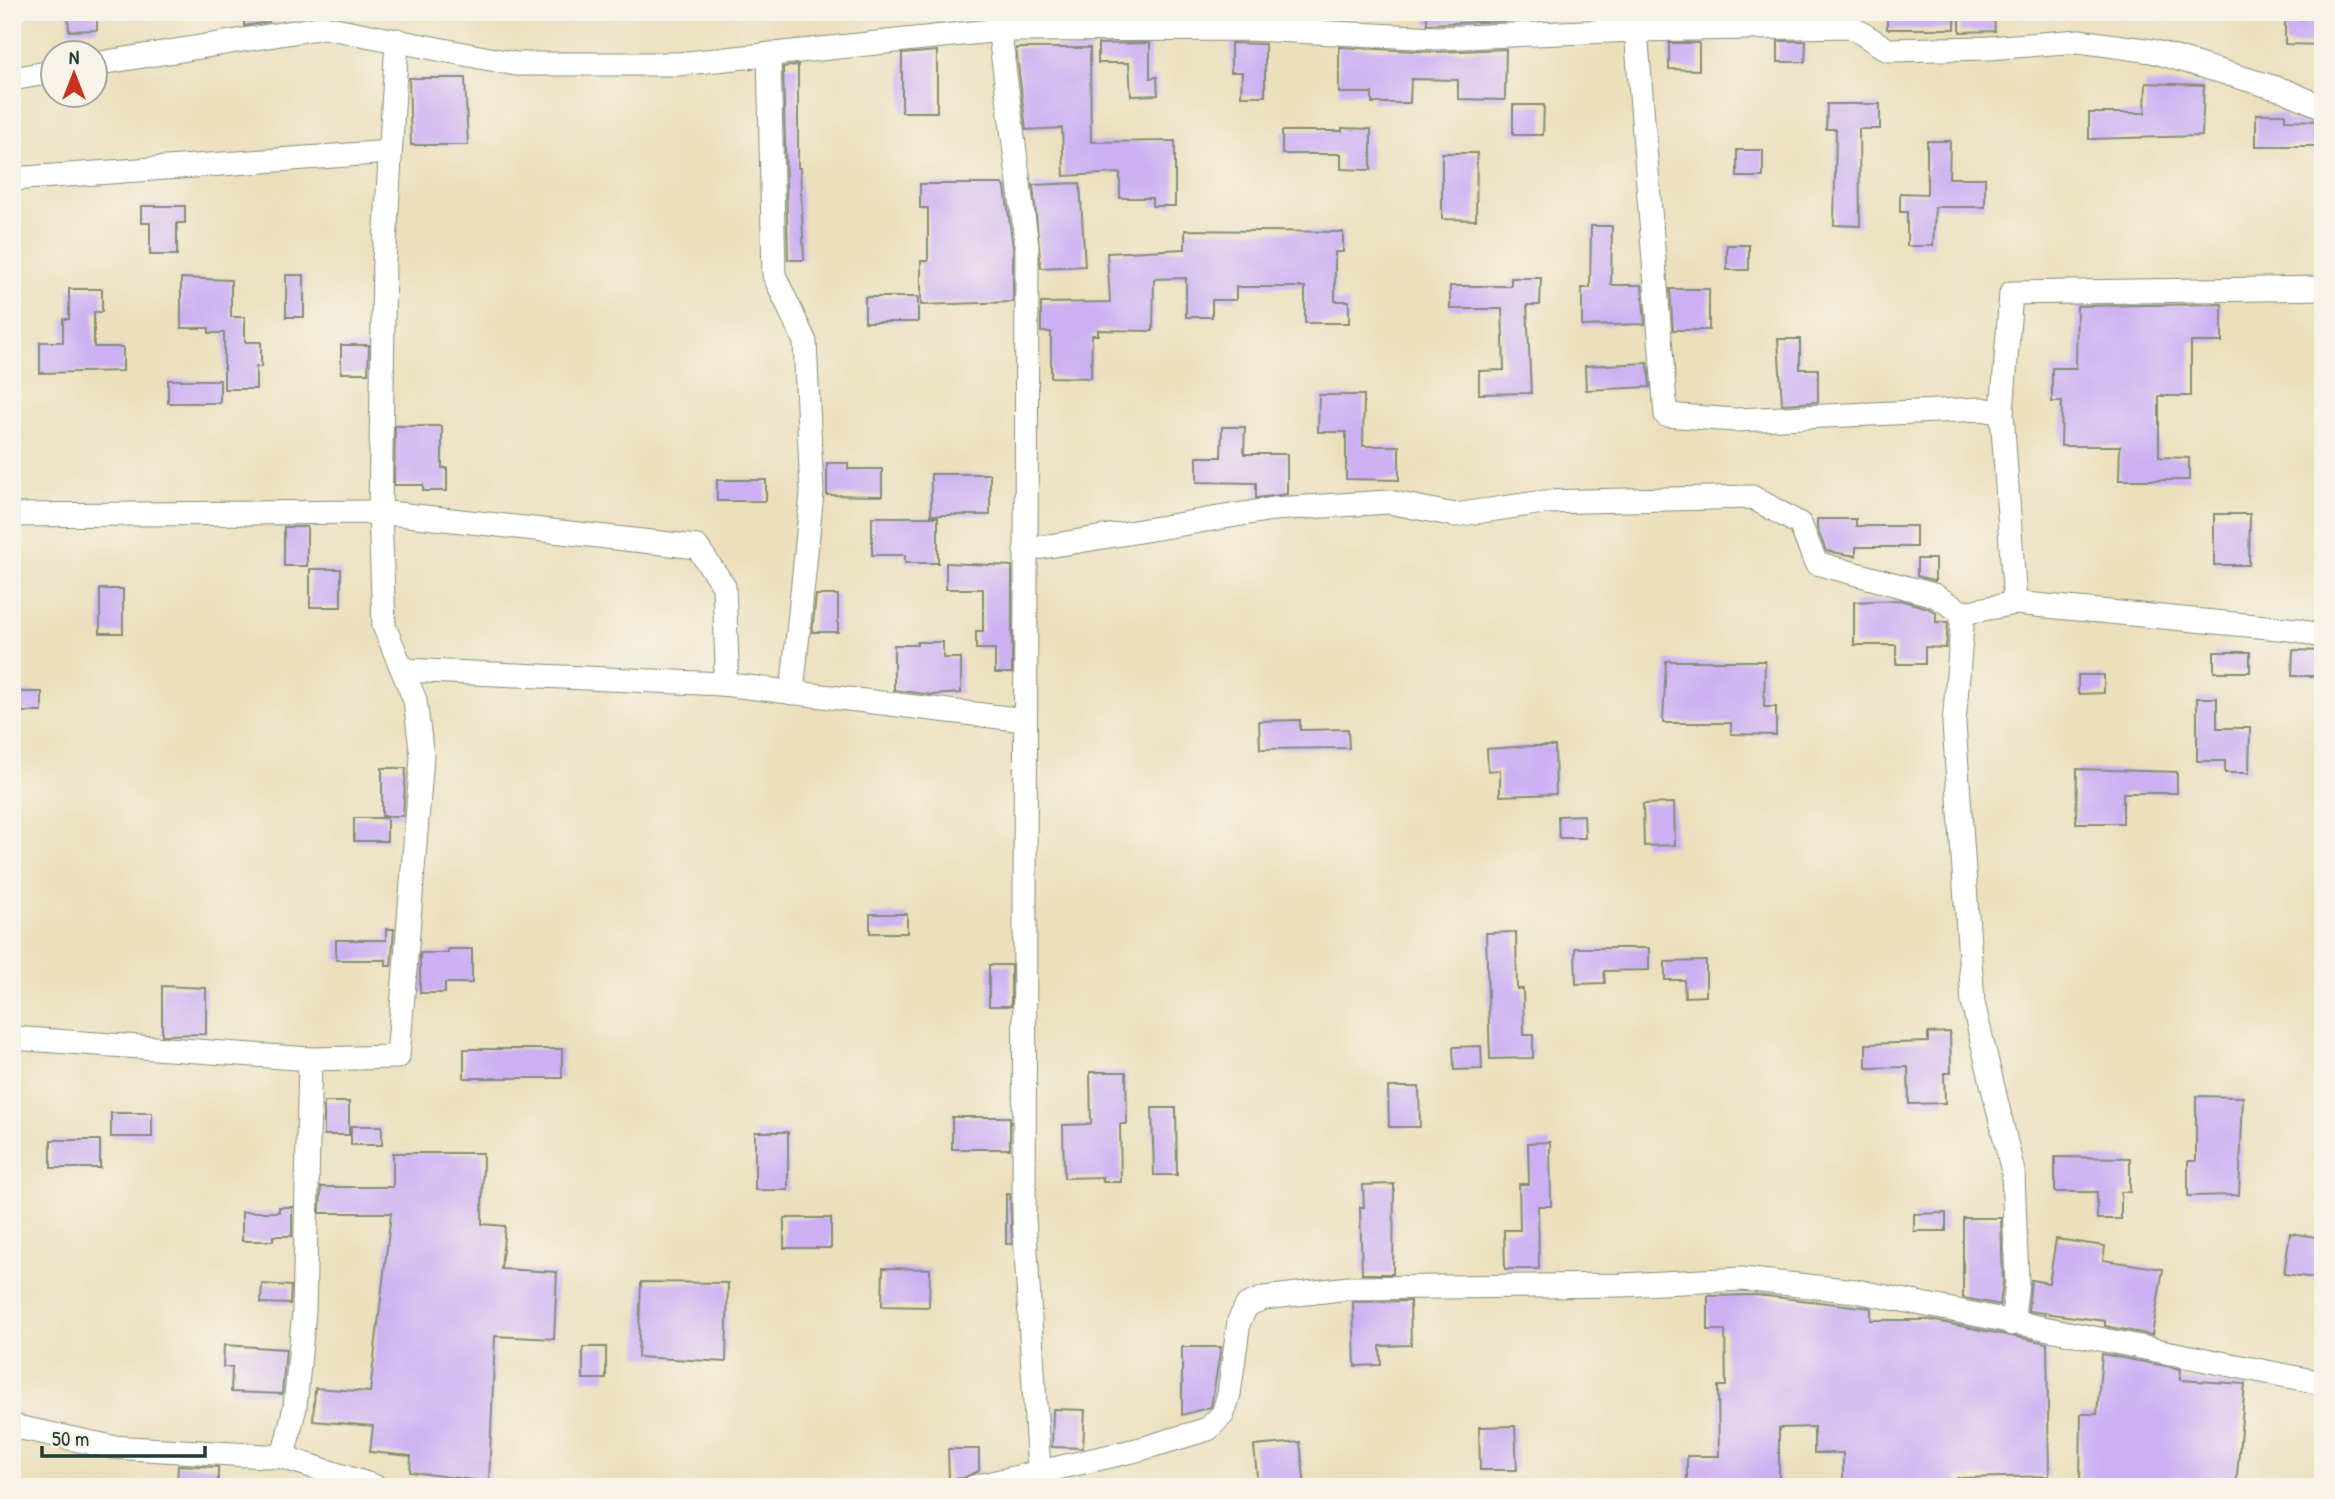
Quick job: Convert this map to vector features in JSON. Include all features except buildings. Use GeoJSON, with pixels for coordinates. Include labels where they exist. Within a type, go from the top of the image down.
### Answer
{"type":"FeatureCollection","features":[{"type":"Feature","properties":{"kind":"street"},"geometry":{"type":"LineString","coordinates":[[108,61],[300,21],[516,64],[678,64],[769,54],[999,21],[1250,29],[1341,23],[1437,38],[1636,30],[1850,26],[1888,50],[1989,48],[2079,41],[2152,51],[2286,91],[2323,107]]}},
{"type":"Feature","properties":{"kind":"street"},"geometry":{"type":"LineString","coordinates":[[999,21],[1027,246],[1024,1217],[1039,1472]]}},
{"type":"Feature","properties":{"kind":"street"},"geometry":{"type":"LineString","coordinates":[[1636,30],[1666,415],[1735,420],[1982,409],[2002,413]]}},
{"type":"Feature","properties":{"kind":"street"},"geometry":{"type":"LineString","coordinates":[[12,1038],[310,1059],[398,1056],[422,757],[415,700],[384,626],[380,512],[390,152],[397,40]]}},
{"type":"Feature","properties":{"kind":"street"},"geometry":{"type":"LineString","coordinates":[[769,54],[774,275],[805,342],[812,493],[792,693]]}},
{"type":"Feature","properties":{"kind":"street"},"geometry":{"type":"LineString","coordinates":[[12,79],[38,74]]}},
{"type":"Feature","properties":{"kind":"street"},"geometry":{"type":"LineString","coordinates":[[12,179],[390,152]]}},
{"type":"Feature","properties":{"kind":"street"},"geometry":{"type":"LineString","coordinates":[[2015,603],[2002,413],[2011,293],[2323,288]]}},
{"type":"Feature","properties":{"kind":"street"},"geometry":{"type":"LineString","coordinates":[[1025,550],[1273,509],[1389,502],[1455,515],[1544,502],[1752,497],[1800,524],[1816,563],[1934,595],[1963,613],[2015,603],[2271,627],[2323,637]]}},
{"type":"Feature","properties":{"kind":"street"},"geometry":{"type":"LineString","coordinates":[[12,515],[380,512],[697,547],[724,586],[727,663],[722,684]]}},
{"type":"Feature","properties":{"kind":"street"},"geometry":{"type":"LineString","coordinates":[[1963,613],[1954,724],[1973,1003],[2013,1172],[2017,1283],[2012,1324]]}},
{"type":"Feature","properties":{"kind":"street"},"geometry":{"type":"LineString","coordinates":[[403,670],[722,684],[1025,720]]}},
{"type":"Feature","properties":{"kind":"street"},"geometry":{"type":"LineString","coordinates":[[283,1457],[295,1407],[304,1311],[310,1059]]}},
{"type":"Feature","properties":{"kind":"street"},"geometry":{"type":"LineString","coordinates":[[974,1487],[1208,1429],[1223,1414],[1229,1394],[1239,1321],[1247,1305],[1264,1298],[1349,1288],[1622,1285],[1742,1279],[1857,1291],[2012,1324],[2323,1383]]}},
{"type":"Feature","properties":{"kind":"street"},"geometry":{"type":"LineString","coordinates":[[12,1426],[112,1447],[283,1457],[376,1487]]}}]}
